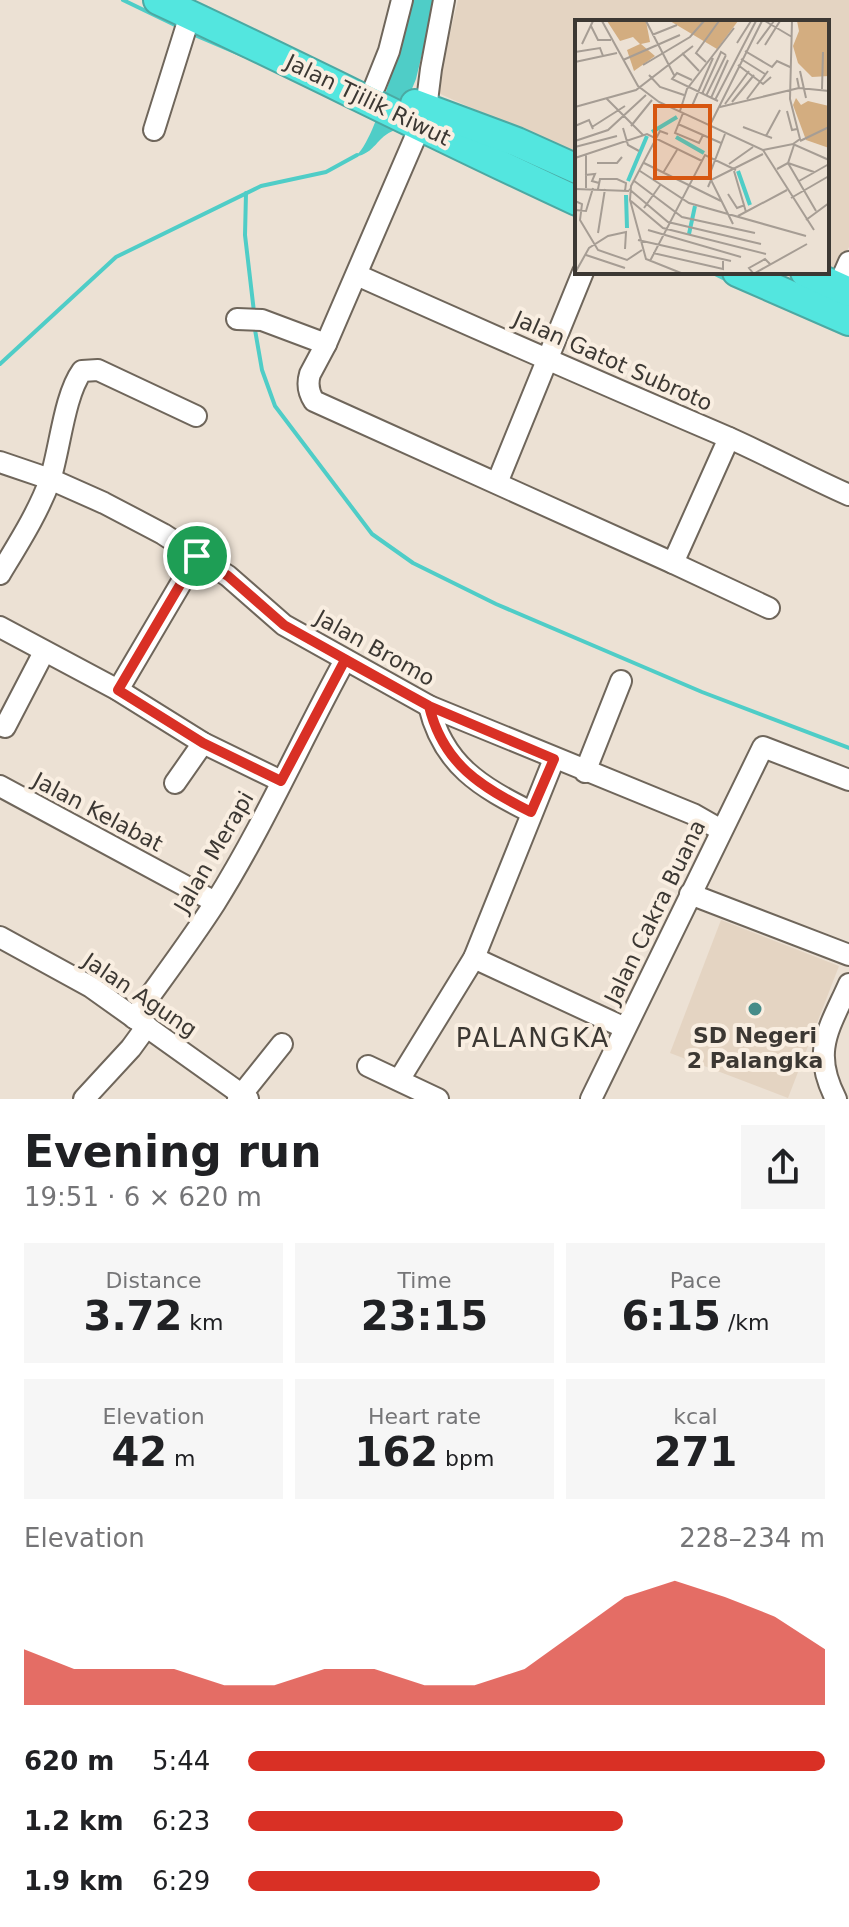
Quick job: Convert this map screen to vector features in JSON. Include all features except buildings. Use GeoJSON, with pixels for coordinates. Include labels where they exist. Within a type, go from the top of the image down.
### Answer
{"type":"FeatureCollection","features":[{"type":"Feature","properties":{"kind":"highway","name":"Jalan Tjilik Riwut"},"geometry":{"type":"LineString","coordinates":[[158,0],[196,8],[399,104],[505,168],[575,200]]}},
{"type":"Feature","properties":{"kind":"highway","name":"Jalan Tjilik Riwut"},"geometry":{"type":"LineString","coordinates":[[399,104],[517,142],[575,168]]}},
{"type":"Feature","properties":{"kind":"highway"},"geometry":{"type":"LineString","coordinates":[[742,274],[849,321]]}},
{"type":"Feature","properties":{"kind":"highway"},"geometry":{"type":"LineString","coordinates":[[815,274],[845,280]]}},
{"type":"Feature","properties":{"kind":"street"},"geometry":{"type":"LineString","coordinates":[[399,104],[389,51],[402,0]]}},
{"type":"Feature","properties":{"kind":"street"},"geometry":{"type":"LineString","coordinates":[[444,0],[399,104],[357,275],[309,379],[308,391],[314,401],[769,608]]}},
{"type":"Feature","properties":{"kind":"street"},"geometry":{"type":"LineString","coordinates":[[154,130],[196,8]]}},
{"type":"Feature","properties":{"kind":"street"},"geometry":{"type":"LineString","coordinates":[[497,483],[582,274]]}},
{"type":"Feature","properties":{"kind":"street","name":"Jalan Gatot Subroto"},"geometry":{"type":"LineString","coordinates":[[357,275],[547,357],[670,415],[729,438],[849,495]]}},
{"type":"Feature","properties":{"kind":"street"},"geometry":{"type":"LineString","coordinates":[[249,319],[326,344]]}},
{"type":"Feature","properties":{"kind":"street"},"geometry":{"type":"LineString","coordinates":[[0,574],[34,515],[50,479],[73,393],[79,375],[86,369],[98,370],[196,416]]}},
{"type":"Feature","properties":{"kind":"street"},"geometry":{"type":"LineString","coordinates":[[673,563],[729,438]]}},
{"type":"Feature","properties":{"kind":"street","name":"Jalan Bromo"},"geometry":{"type":"LineString","coordinates":[[0,462],[50,479],[104,503],[228,576],[284,625],[429,706],[693,814],[721,830]]}},
{"type":"Feature","properties":{"kind":"street"},"geometry":{"type":"LineString","coordinates":[[118,690],[197,556]]}},
{"type":"Feature","properties":{"kind":"street"},"geometry":{"type":"LineString","coordinates":[[0,627],[118,690],[203,743],[281,781]]}},
{"type":"Feature","properties":{"kind":"street"},"geometry":{"type":"LineString","coordinates":[[5,727],[44,652]]}},
{"type":"Feature","properties":{"kind":"street","name":"Jalan Merapi"},"geometry":{"type":"LineString","coordinates":[[84,1099],[131,1048],[140,1022],[263,818],[345,660]]}},
{"type":"Feature","properties":{"kind":"street"},"geometry":{"type":"LineString","coordinates":[[585,772],[621,681]]}},
{"type":"Feature","properties":{"kind":"street"},"geometry":{"type":"LineString","coordinates":[[429,706],[436,731],[473,778],[531,812]]}},
{"type":"Feature","properties":{"kind":"street"},"geometry":{"type":"LineString","coordinates":[[175,783],[203,743]]}},
{"type":"Feature","properties":{"kind":"street","name":"Jalan Cakra Buana"},"geometry":{"type":"LineString","coordinates":[[591,1099],[763,747],[849,780]]}},
{"type":"Feature","properties":{"kind":"street"},"geometry":{"type":"LineString","coordinates":[[399,1080],[474,958],[554,759]]}},
{"type":"Feature","properties":{"kind":"street","name":"Jalan Kelabat"},"geometry":{"type":"LineString","coordinates":[[0,786],[215,902]]}},
{"type":"Feature","properties":{"kind":"street"},"geometry":{"type":"LineString","coordinates":[[690,894],[849,955]]}},
{"type":"Feature","properties":{"kind":"street","name":"Jalan Agung"},"geometry":{"type":"LineString","coordinates":[[0,937],[91,987],[242,1097]]}},
{"type":"Feature","properties":{"kind":"street"},"geometry":{"type":"LineString","coordinates":[[474,958],[625,1028]]}},
{"type":"Feature","properties":{"kind":"street"},"geometry":{"type":"LineString","coordinates":[[836,1099],[823,1070],[823,1049],[849,984]]}},
{"type":"Feature","properties":{"kind":"street"},"geometry":{"type":"LineString","coordinates":[[242,1097],[282,1044]]}},
{"type":"Feature","properties":{"kind":"street"},"geometry":{"type":"LineString","coordinates":[[368,1066],[438,1099]]}},
{"type":"Feature","properties":{"kind":"shaded area"},"geometry":{"type":"Polygon","coordinates":[[[458,0],[849,0],[849,247],[837,274],[829,271],[829,20],[575,20],[575,155],[436,92],[458,0]]]}},
{"type":"Feature","properties":{"kind":"shaded area","name":"SD Negeri 2 Palangka"},"geometry":{"type":"Polygon","coordinates":[[[721,920],[839,966],[788,1098],[670,1053],[721,920]]]}},
{"type":"Feature","properties":{"kind":"water"},"geometry":{"type":"Polygon","coordinates":[[[411,0],[435,0],[416,79],[395,130],[367,152],[355,157],[364,146],[381,108],[411,0]]]}},
{"type":"Feature","properties":{"kind":"waterway"},"geometry":{"type":"LineString","coordinates":[[123,0],[179,27]]}},
{"type":"Feature","properties":{"kind":"waterway"},"geometry":{"type":"LineString","coordinates":[[190,33],[244,56]]}},
{"type":"Feature","properties":{"kind":"waterway"},"geometry":{"type":"LineString","coordinates":[[0,364],[116,257],[261,186],[326,172],[357,155]]}},
{"type":"Feature","properties":{"kind":"waterway"},"geometry":{"type":"LineString","coordinates":[[246,193],[245,235],[254,312]]}},
{"type":"Feature","properties":{"kind":"waterway"},"geometry":{"type":"LineString","coordinates":[[715,274],[727,280]]}},
{"type":"Feature","properties":{"kind":"waterway"},"geometry":{"type":"LineString","coordinates":[[254,324],[262,370],[275,406],[372,534],[413,563],[496,604],[702,692],[849,748]]}},
{"type":"Feature","properties":{"kind":"place","name":"SD Negeri 2 Palangka"},"geometry":{"type":"Point","coordinates":[755,1009]}},
{"type":"Feature","properties":{"kind":"district","name":"PALANGKA"},"geometry":{"type":"Point","coordinates":[533,1038]}},
{"type":"Feature","properties":{"kind":"route"},"geometry":{"type":"LineString","coordinates":[[197,556],[118,690],[203,743],[281,781],[345,660],[429,706],[554,759],[531,812],[481,786],[473,778],[436,731],[429,706],[284,625],[228,576],[197,556]]}}]}
